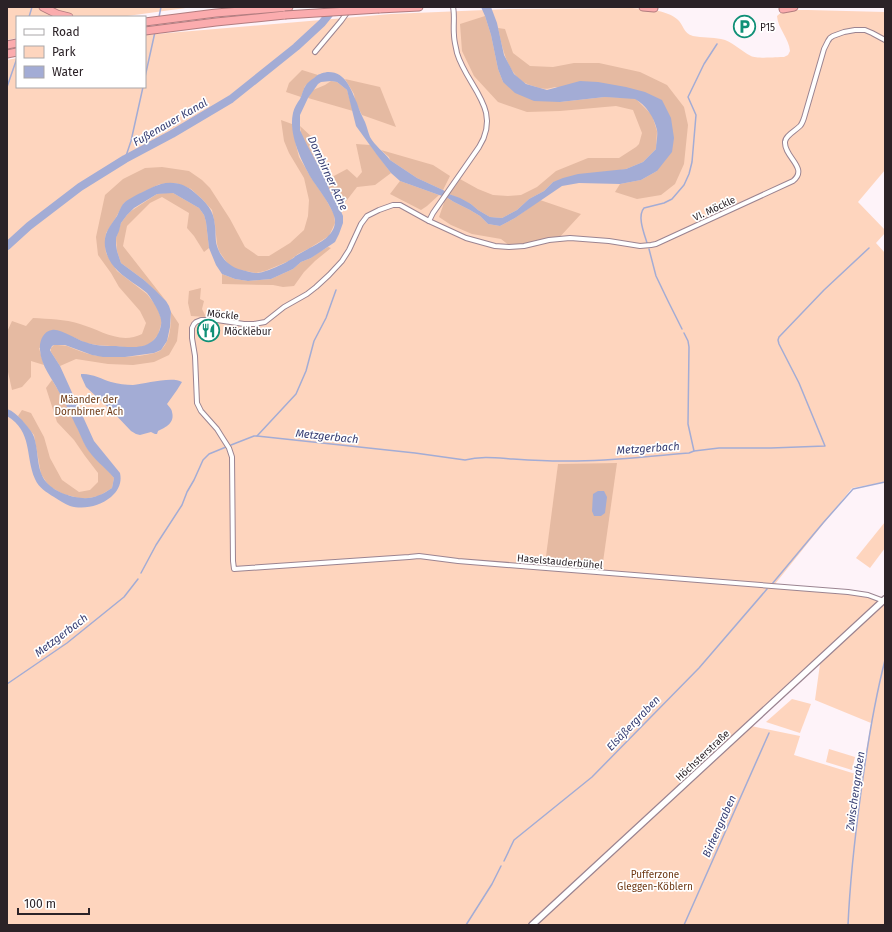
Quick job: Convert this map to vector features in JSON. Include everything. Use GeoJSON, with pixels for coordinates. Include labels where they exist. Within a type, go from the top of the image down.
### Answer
{"type":"FeatureCollection","features":[{"type":"Feature","properties":{"kind":"highway"},"geometry":{"type":"LineString","coordinates":[[43,7],[65,16]]}},
{"type":"Feature","properties":{"kind":"highway"},"geometry":{"type":"LineString","coordinates":[[146,21],[289,7]]}},
{"type":"Feature","properties":{"kind":"highway"},"geometry":{"type":"LineString","coordinates":[[148,30],[285,15],[419,7]]}},
{"type":"Feature","properties":{"kind":"highway"},"geometry":{"type":"LineString","coordinates":[[643,7],[654,8]]}},
{"type":"Feature","properties":{"kind":"highway"},"geometry":{"type":"LineString","coordinates":[[783,8],[794,7]]}},
{"type":"Feature","properties":{"kind":"main road","name":"Höchsterstraße"},"geometry":{"type":"LineString","coordinates":[[532,925],[884,600]]}},
{"type":"Feature","properties":{"kind":"street"},"geometry":{"type":"LineString","coordinates":[[315,52],[351,7]]}},
{"type":"Feature","properties":{"kind":"street"},"geometry":{"type":"LineString","coordinates":[[428,221],[484,141],[487,127],[487,119],[481,98],[463,69],[458,55],[454,34],[453,7]]}},
{"type":"Feature","properties":{"kind":"street","name":"VI. Möckle"},"geometry":{"type":"LineString","coordinates":[[428,221],[466,238],[495,246],[524,246],[549,240],[570,238],[609,241],[640,246],[656,244],[797,178],[799,175],[798,167],[786,150],[785,143],[786,139],[799,127],[804,118],[824,48],[828,41],[833,36],[855,30],[865,30],[885,40]]}},
{"type":"Feature","properties":{"kind":"street","name":"Möckle"},"geometry":{"type":"LineString","coordinates":[[234,569],[232,458],[229,448],[217,429],[201,412],[197,403],[195,356],[192,338],[192,328],[194,324],[201,320],[217,320],[249,324],[265,322],[284,307],[307,294],[320,283],[342,261],[354,242],[363,220],[367,216],[385,207],[400,205],[428,221]]}},
{"type":"Feature","properties":{"kind":"street","name":"Haselstauderbühel"},"geometry":{"type":"LineString","coordinates":[[234,569],[419,556],[472,562],[848,592],[868,595],[884,600]]}},
{"type":"Feature","properties":{"kind":"green space"},"geometry":{"type":"Polygon","coordinates":[[[7,7],[193,7],[127,16],[16,16],[16,38],[7,40],[7,7]]]}},
{"type":"Feature","properties":{"kind":"green space","name":"Mäander der Dornbirner Ach"},"geometry":{"type":"Polygon","coordinates":[[[632,8],[656,10],[673,16],[690,35],[725,40],[751,56],[762,58],[784,57],[788,55],[790,51],[788,42],[779,25],[777,16],[784,10],[885,12],[885,170],[858,202],[885,230],[885,233],[876,243],[885,253],[885,482],[852,488],[775,584],[866,596],[879,602],[529,925],[7,925],[7,60],[16,58],[16,88],[146,88],[146,35],[391,14],[509,9],[632,8]]]}},
{"type":"Feature","properties":{"kind":"green space"},"geometry":{"type":"Polygon","coordinates":[[[885,522],[885,548],[870,568],[856,558],[885,522]]]}},
{"type":"Feature","properties":{"kind":"green space","name":"Pufferzone Gleggen-Köblern"},"geometry":{"type":"Polygon","coordinates":[[[885,603],[885,925],[536,925],[751,726],[800,736],[794,755],[862,776],[871,723],[815,700],[820,664],[885,603]]]}},
{"type":"Feature","properties":{"kind":"green space"},"geometry":{"type":"Polygon","coordinates":[[[792,699],[811,704],[800,733],[766,722],[792,699]]]}},
{"type":"Feature","properties":{"kind":"green space"},"geometry":{"type":"Polygon","coordinates":[[[829,749],[855,757],[852,770],[826,762],[829,749]]]}},
{"type":"Feature","properties":{"kind":"shaded area"},"geometry":{"type":"Polygon","coordinates":[[[485,16],[491,35],[498,69],[503,82],[560,102],[605,97],[635,98],[652,115],[657,131],[656,149],[643,162],[626,169],[553,182],[544,191],[529,199],[517,210],[502,218],[490,217],[471,204],[449,194],[460,179],[493,195],[521,195],[537,187],[556,171],[588,158],[619,158],[639,144],[642,133],[633,110],[616,106],[560,111],[527,112],[498,102],[474,76],[462,51],[460,24],[485,16]]]}},
{"type":"Feature","properties":{"kind":"shaded area"},"geometry":{"type":"Polygon","coordinates":[[[498,28],[505,29],[513,53],[530,66],[553,67],[574,63],[599,63],[640,72],[667,85],[684,107],[688,125],[684,164],[675,184],[661,195],[637,199],[615,192],[620,184],[641,180],[657,171],[662,100],[555,87],[544,89],[525,83],[512,71],[508,63],[498,28]]]}},
{"type":"Feature","properties":{"kind":"shaded area"},"geometry":{"type":"Polygon","coordinates":[[[302,70],[318,75],[305,86],[301,97],[286,92],[289,83],[302,70]]]}},
{"type":"Feature","properties":{"kind":"shaded area"},"geometry":{"type":"Polygon","coordinates":[[[345,79],[380,87],[396,127],[362,115],[355,101],[354,94],[345,79]]]}},
{"type":"Feature","properties":{"kind":"shaded area"},"geometry":{"type":"Polygon","coordinates":[[[331,81],[337,82],[347,90],[353,111],[308,98],[313,90],[331,81]]]}},
{"type":"Feature","properties":{"kind":"shaded area"},"geometry":{"type":"Polygon","coordinates":[[[281,120],[292,124],[299,157],[334,214],[335,223],[329,236],[289,261],[265,271],[256,273],[235,269],[228,264],[219,251],[212,210],[191,189],[176,183],[160,184],[145,191],[124,203],[106,233],[105,243],[106,253],[117,271],[147,294],[157,307],[162,321],[158,335],[150,344],[138,348],[97,345],[86,343],[73,337],[39,348],[44,365],[31,361],[31,377],[22,387],[12,390],[8,372],[7,332],[12,321],[26,326],[33,318],[68,321],[111,335],[126,338],[142,334],[146,323],[140,311],[119,287],[98,255],[96,237],[105,195],[123,179],[145,168],[162,167],[189,171],[210,188],[230,219],[245,247],[258,256],[269,256],[290,243],[304,230],[308,216],[309,200],[304,178],[289,153],[284,141],[281,120]]]}},
{"type":"Feature","properties":{"kind":"shaded area"},"geometry":{"type":"Polygon","coordinates":[[[300,126],[314,139],[332,177],[347,169],[357,178],[362,172],[356,144],[370,145],[391,173],[375,185],[357,187],[340,209],[322,172],[306,145],[300,126]]]}},
{"type":"Feature","properties":{"kind":"shaded area"},"geometry":{"type":"Polygon","coordinates":[[[381,150],[433,165],[450,176],[443,190],[417,178],[390,160],[389,157],[381,150]]]}},
{"type":"Feature","properties":{"kind":"shaded area"},"geometry":{"type":"Polygon","coordinates":[[[400,181],[439,195],[421,210],[390,194],[400,181]]]}},
{"type":"Feature","properties":{"kind":"shaded area"},"geometry":{"type":"Polygon","coordinates":[[[173,193],[199,208],[204,215],[206,222],[209,248],[204,252],[187,228],[189,213],[162,197],[150,203],[127,226],[123,246],[166,301],[144,280],[121,263],[117,251],[116,238],[121,223],[131,211],[157,194],[173,193]]]}},
{"type":"Feature","properties":{"kind":"shaded area"},"geometry":{"type":"Polygon","coordinates":[[[446,197],[480,216],[488,224],[500,226],[515,218],[540,200],[581,214],[557,240],[514,249],[501,239],[472,234],[451,225],[439,217],[446,197]]]}},
{"type":"Feature","properties":{"kind":"shaded area"},"geometry":{"type":"Polygon","coordinates":[[[328,247],[331,248],[304,272],[294,286],[283,287],[273,285],[222,284],[222,274],[235,279],[248,281],[271,279],[293,269],[301,262],[311,258],[328,247]]]}},
{"type":"Feature","properties":{"kind":"shaded area"},"geometry":{"type":"Polygon","coordinates":[[[201,288],[200,299],[204,301],[202,309],[206,317],[191,316],[188,303],[189,291],[201,288]]]}},
{"type":"Feature","properties":{"kind":"shaded area"},"geometry":{"type":"Polygon","coordinates":[[[171,312],[179,324],[177,341],[169,355],[154,362],[133,365],[108,364],[76,359],[60,366],[51,352],[51,348],[54,345],[62,345],[99,356],[128,357],[155,353],[162,349],[168,339],[171,312]]]}},
{"type":"Feature","properties":{"kind":"shaded area"},"geometry":{"type":"Polygon","coordinates":[[[52,380],[87,448],[114,478],[112,488],[99,496],[83,499],[63,494],[49,486],[41,474],[34,435],[18,416],[22,410],[31,413],[44,437],[50,458],[62,480],[79,492],[90,490],[98,482],[98,473],[74,440],[57,422],[46,388],[52,380]]]}},
{"type":"Feature","properties":{"kind":"shaded area"},"geometry":{"type":"Polygon","coordinates":[[[617,463],[602,569],[545,564],[558,464],[617,463]]]}},
{"type":"Feature","properties":{"kind":"water"},"geometry":{"type":"Polygon","coordinates":[[[481,7],[491,7],[497,23],[504,55],[514,74],[526,84],[547,90],[580,81],[598,82],[645,92],[662,100],[671,118],[674,138],[672,152],[657,171],[641,180],[620,184],[579,183],[562,186],[515,218],[500,226],[488,224],[480,216],[446,197],[400,181],[391,173],[356,126],[347,90],[337,82],[321,82],[308,98],[300,115],[300,130],[343,216],[343,223],[335,242],[311,258],[301,262],[293,269],[271,279],[248,281],[235,279],[222,274],[216,265],[209,248],[204,215],[199,208],[173,193],[157,194],[134,208],[121,223],[116,238],[117,251],[121,263],[144,280],[166,301],[169,306],[171,312],[167,341],[161,350],[154,353],[125,357],[103,357],[92,355],[65,345],[52,346],[50,350],[60,366],[94,441],[120,473],[121,480],[118,489],[107,500],[97,505],[81,508],[70,506],[43,490],[35,479],[25,437],[15,422],[7,416],[7,409],[18,416],[32,433],[43,478],[50,486],[59,492],[80,498],[98,496],[112,488],[114,478],[86,447],[42,361],[40,347],[41,340],[46,332],[55,330],[64,332],[82,341],[104,346],[137,347],[144,346],[155,339],[161,325],[158,311],[147,293],[114,267],[105,249],[106,234],[124,203],[142,192],[161,184],[174,183],[187,187],[202,199],[209,207],[214,220],[216,244],[223,258],[237,269],[253,273],[264,272],[287,262],[326,238],[332,231],[335,221],[334,216],[305,166],[297,148],[292,130],[293,113],[304,88],[310,81],[322,73],[327,72],[339,75],[347,82],[370,137],[390,160],[417,178],[460,198],[490,217],[502,218],[517,210],[529,199],[544,191],[553,182],[578,174],[626,169],[643,162],[656,149],[656,125],[646,108],[635,99],[605,97],[560,102],[534,101],[515,93],[503,82],[498,69],[491,35],[481,7]]]}},
{"type":"Feature","properties":{"kind":"water"},"geometry":{"type":"Polygon","coordinates":[[[81,374],[93,375],[111,382],[128,385],[165,380],[178,380],[182,382],[167,404],[172,411],[173,416],[171,422],[158,431],[157,434],[151,432],[140,435],[136,434],[131,431],[86,387],[81,374]]]}},
{"type":"Feature","properties":{"kind":"water"},"geometry":{"type":"Polygon","coordinates":[[[598,491],[604,491],[607,497],[605,513],[601,516],[594,516],[592,511],[593,494],[598,491]]]}},
{"type":"Feature","properties":{"kind":"waterway"},"geometry":{"type":"LineString","coordinates":[[29,16],[32,7]]}},
{"type":"Feature","properties":{"kind":"waterway"},"geometry":{"type":"LineString","coordinates":[[159,17],[161,7]]}},
{"type":"Feature","properties":{"kind":"waterway","name":"Fußenauer Kanal"},"geometry":{"type":"LineString","coordinates":[[7,246],[29,226],[80,187],[125,159],[172,134],[231,99],[296,47],[322,23],[335,7]]}},
{"type":"Feature","properties":{"kind":"waterway"},"geometry":{"type":"LineString","coordinates":[[146,72],[155,32]]}},
{"type":"Feature","properties":{"kind":"waterway"},"geometry":{"type":"LineString","coordinates":[[647,243],[641,220],[642,211],[644,208],[664,203],[672,199],[684,185],[689,174],[692,162],[696,115],[688,97],[704,64],[717,44]]}},
{"type":"Feature","properties":{"kind":"waterway"},"geometry":{"type":"LineString","coordinates":[[7,87],[16,61]]}},
{"type":"Feature","properties":{"kind":"waterway"},"geometry":{"type":"LineString","coordinates":[[125,159],[131,141],[143,88]]}},
{"type":"Feature","properties":{"kind":"waterway","name":"Metzgerbach"},"geometry":{"type":"LineString","coordinates":[[231,445],[257,436],[415,453],[465,460],[489,458],[544,461],[610,460],[689,453],[719,448],[825,446],[799,383],[778,340],[779,337],[824,290],[869,248]]}},
{"type":"Feature","properties":{"kind":"waterway"},"geometry":{"type":"LineString","coordinates":[[649,249],[656,276],[682,329]]}},
{"type":"Feature","properties":{"kind":"waterway"},"geometry":{"type":"LineString","coordinates":[[257,436],[296,394],[306,371],[314,341],[326,318],[336,290]]}},
{"type":"Feature","properties":{"kind":"waterway"},"geometry":{"type":"LineString","coordinates":[[684,333],[689,347],[688,424],[694,451]]}},
{"type":"Feature","properties":{"kind":"waterway","name":"Metzgerbach"},"geometry":{"type":"LineString","coordinates":[[141,573],[156,545],[182,505],[203,460],[209,454],[226,447]]}},
{"type":"Feature","properties":{"kind":"waterway","name":"Elsäßergraben"},"geometry":{"type":"LineString","coordinates":[[772,584],[853,489],[885,482]]}},
{"type":"Feature","properties":{"kind":"waterway","name":"Metzgerbach"},"geometry":{"type":"LineString","coordinates":[[7,684],[67,643],[124,597],[138,579]]}},
{"type":"Feature","properties":{"kind":"waterway","name":"Elsäßergraben"},"geometry":{"type":"LineString","coordinates":[[504,861],[514,840],[592,777],[699,668],[767,589]]}},
{"type":"Feature","properties":{"kind":"waterway","name":"Zwischengraben"},"geometry":{"type":"LineString","coordinates":[[848,925],[853,858],[863,775],[874,709],[885,660]]}},
{"type":"Feature","properties":{"kind":"waterway","name":"Birkengraben"},"geometry":{"type":"LineString","coordinates":[[684,925],[769,733]]}},
{"type":"Feature","properties":{"kind":"waterway","name":"Elsäßergraben"},"geometry":{"type":"LineString","coordinates":[[466,925],[492,884],[501,866]]}},
{"type":"Feature","properties":{"kind":"place","name":"P15"},"geometry":{"type":"Point","coordinates":[744,27]}},
{"type":"Feature","properties":{"kind":"place","name":"Möcklebur"},"geometry":{"type":"Point","coordinates":[209,331]}},
{"type":"Feature","properties":{"kind":"water label","name":"Dornbirner Ache"},"geometry":{"type":"Point","coordinates":[328,173]}}]}
